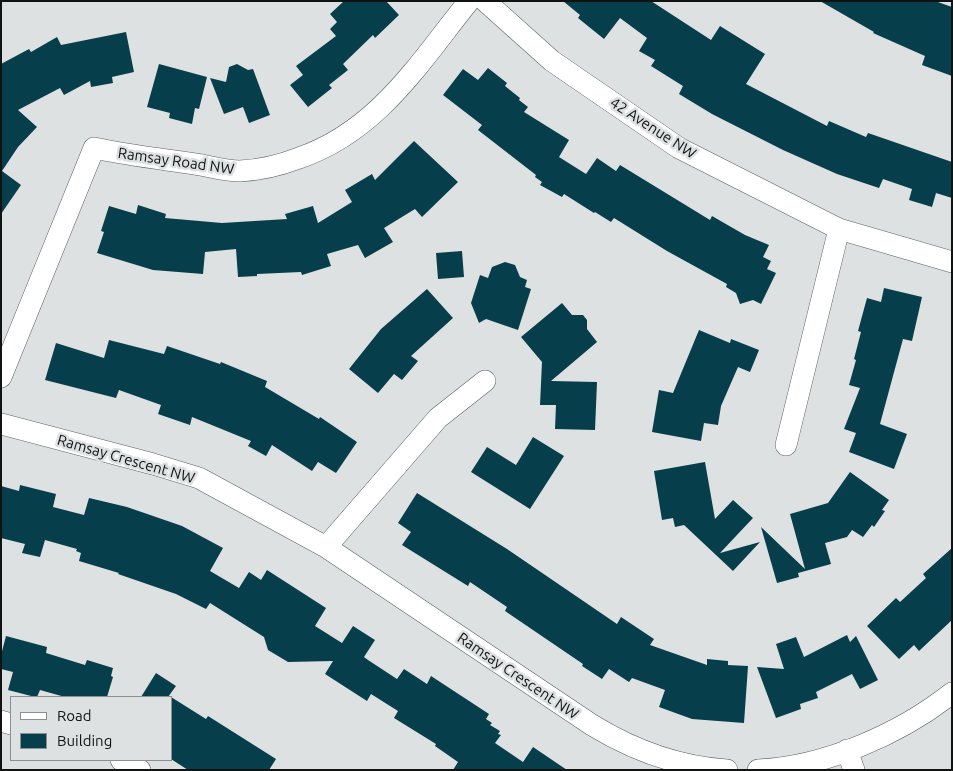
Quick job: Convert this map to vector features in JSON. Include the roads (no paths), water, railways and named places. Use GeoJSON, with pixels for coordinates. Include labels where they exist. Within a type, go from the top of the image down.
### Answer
{"type":"FeatureCollection","features":[{"type":"Feature","properties":{"kind":"street","name":"Ramsay Road NW"},"geometry":{"type":"LineString","coordinates":[[1,377],[94,148],[239,171],[263,168],[310,154],[332,144],[354,130],[393,96],[469,1]]}},
{"type":"Feature","properties":{"kind":"street","name":"42 Avenue NW"},"geometry":{"type":"LineString","coordinates":[[485,1],[552,61],[679,148],[839,229],[952,262]]}},
{"type":"Feature","properties":{"kind":"street"},"geometry":{"type":"LineString","coordinates":[[786,444],[839,229]]}},
{"type":"Feature","properties":{"kind":"street"},"geometry":{"type":"LineString","coordinates":[[326,547],[438,418],[485,381]]}},
{"type":"Feature","properties":{"kind":"street","name":"Ramsay Crescent NW"},"geometry":{"type":"LineString","coordinates":[[1,424],[199,478],[326,547],[584,720],[614,738],[638,750],[662,758],[688,765],[726,770]]}},
{"type":"Feature","properties":{"kind":"street"},"geometry":{"type":"LineString","coordinates":[[758,770],[795,766],[874,740],[926,712],[952,693]]}},
{"type":"Feature","properties":{"kind":"street"},"geometry":{"type":"LineString","coordinates":[[847,750],[854,770]]}},
{"type":"Feature","properties":{"kind":"street"},"geometry":{"type":"LineString","coordinates":[[123,761],[140,770]]}}]}
